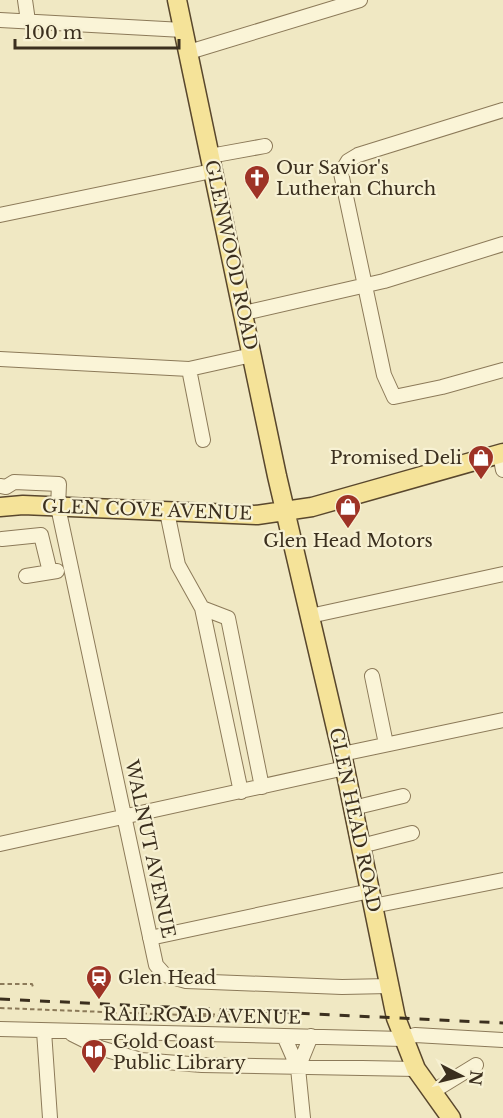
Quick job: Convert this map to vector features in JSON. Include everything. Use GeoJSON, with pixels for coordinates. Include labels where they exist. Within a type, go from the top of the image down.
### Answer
{"type":"FeatureCollection","features":[{"type":"Feature","properties":{"kind":"main road","name":"GLENWOOD ROAD"},"geometry":{"type":"LineString","coordinates":[[177,0],[285,510]]}},
{"type":"Feature","properties":{"kind":"main road","name":"GLEN COVE AVENUE"},"geometry":{"type":"LineString","coordinates":[[0,507],[58,507],[240,516],[312,507],[502,460]]}},
{"type":"Feature","properties":{"kind":"main road","name":"GLEN HEAD ROAD"},"geometry":{"type":"LineString","coordinates":[[285,510],[343,761],[403,1039],[416,1069],[451,1118]]}},
{"type":"Feature","properties":{"kind":"street"},"geometry":{"type":"LineString","coordinates":[[25,0],[28,21]]}},
{"type":"Feature","properties":{"kind":"street"},"geometry":{"type":"LineString","coordinates":[[189,52],[360,0]]}},
{"type":"Feature","properties":{"kind":"street"},"geometry":{"type":"LineString","coordinates":[[0,20],[183,30]]}},
{"type":"Feature","properties":{"kind":"street"},"geometry":{"type":"LineString","coordinates":[[503,110],[358,155],[344,166],[342,183],[384,375],[394,397],[442,387],[503,370]]}},
{"type":"Feature","properties":{"kind":"street"},"geometry":{"type":"LineString","coordinates":[[0,215],[211,163],[265,146]]}},
{"type":"Feature","properties":{"kind":"street"},"geometry":{"type":"LineString","coordinates":[[244,313],[364,285],[503,244]]}},
{"type":"Feature","properties":{"kind":"street"},"geometry":{"type":"LineString","coordinates":[[0,359],[189,369],[252,355]]}},
{"type":"Feature","properties":{"kind":"street"},"geometry":{"type":"LineString","coordinates":[[189,369],[203,440]]}},
{"type":"Feature","properties":{"kind":"street","name":"WALNUT AVENUE"},"geometry":{"type":"LineString","coordinates":[[0,486],[6,487],[14,482],[59,484],[58,507],[156,965],[165,975],[175,979],[342,987],[390,986]]}},
{"type":"Feature","properties":{"kind":"street"},"geometry":{"type":"LineString","coordinates":[[167,512],[178,565],[202,608],[241,792]]}},
{"type":"Feature","properties":{"kind":"street"},"geometry":{"type":"LineString","coordinates":[[2,539],[41,535],[50,572]]}},
{"type":"Feature","properties":{"kind":"street"},"geometry":{"type":"LineString","coordinates":[[26,576],[71,568]]}},
{"type":"Feature","properties":{"kind":"street"},"geometry":{"type":"LineString","coordinates":[[310,616],[503,574]]}},
{"type":"Feature","properties":{"kind":"street"},"geometry":{"type":"LineString","coordinates":[[202,608],[228,618],[262,787]]}},
{"type":"Feature","properties":{"kind":"street"},"geometry":{"type":"LineString","coordinates":[[372,676],[386,744]]}},
{"type":"Feature","properties":{"kind":"street"},"geometry":{"type":"LineString","coordinates":[[0,844],[262,787],[343,761],[386,744],[503,720]]}},
{"type":"Feature","properties":{"kind":"street"},"geometry":{"type":"LineString","coordinates":[[353,808],[403,796]]}},
{"type":"Feature","properties":{"kind":"street"},"geometry":{"type":"LineString","coordinates":[[361,846],[412,833]]}},
{"type":"Feature","properties":{"kind":"street"},"geometry":{"type":"LineString","coordinates":[[150,938],[372,899],[503,880]]}},
{"type":"Feature","properties":{"kind":"street","name":"RAILROAD AVENUE"},"geometry":{"type":"LineString","coordinates":[[0,1029],[403,1039],[415,1035],[503,1041]]}},
{"type":"Feature","properties":{"kind":"street"},"geometry":{"type":"LineString","coordinates":[[44,1031],[50,1118]]}},
{"type":"Feature","properties":{"kind":"street"},"geometry":{"type":"LineString","coordinates":[[68,1032],[100,1048],[141,1060],[202,1065],[416,1069]]}},
{"type":"Feature","properties":{"kind":"street"},"geometry":{"type":"LineString","coordinates":[[284,1036],[298,1068],[303,1118]]}},
{"type":"Feature","properties":{"kind":"street"},"geometry":{"type":"LineString","coordinates":[[298,1068],[311,1036]]}},
{"type":"Feature","properties":{"kind":"street"},"geometry":{"type":"LineString","coordinates":[[432,1092],[476,1065]]}},
{"type":"Feature","properties":{"kind":"path"},"geometry":{"type":"LineString","coordinates":[[0,984],[32,984],[33,987]]}},
{"type":"Feature","properties":{"kind":"path"},"geometry":{"type":"LineString","coordinates":[[0,1008],[235,1017],[235,1015],[203,1014]]}},
{"type":"Feature","properties":{"kind":"railway"},"geometry":{"type":"LineString","coordinates":[[0,999],[503,1023]]}},
{"type":"Feature","properties":{"kind":"place","name":"Our Savior's Lutheran Church"},"geometry":{"type":"Point","coordinates":[257,201]}},
{"type":"Feature","properties":{"kind":"place","name":"Promised Deli"},"geometry":{"type":"Point","coordinates":[481,481]}},
{"type":"Feature","properties":{"kind":"place","name":"Glen Head Motors"},"geometry":{"type":"Point","coordinates":[348,530]}},
{"type":"Feature","properties":{"kind":"place","name":"Glen Head"},"geometry":{"type":"Point","coordinates":[99,1001]}},
{"type":"Feature","properties":{"kind":"place","name":"Gold Coast Public Library"},"geometry":{"type":"Point","coordinates":[94,1075]}}]}
